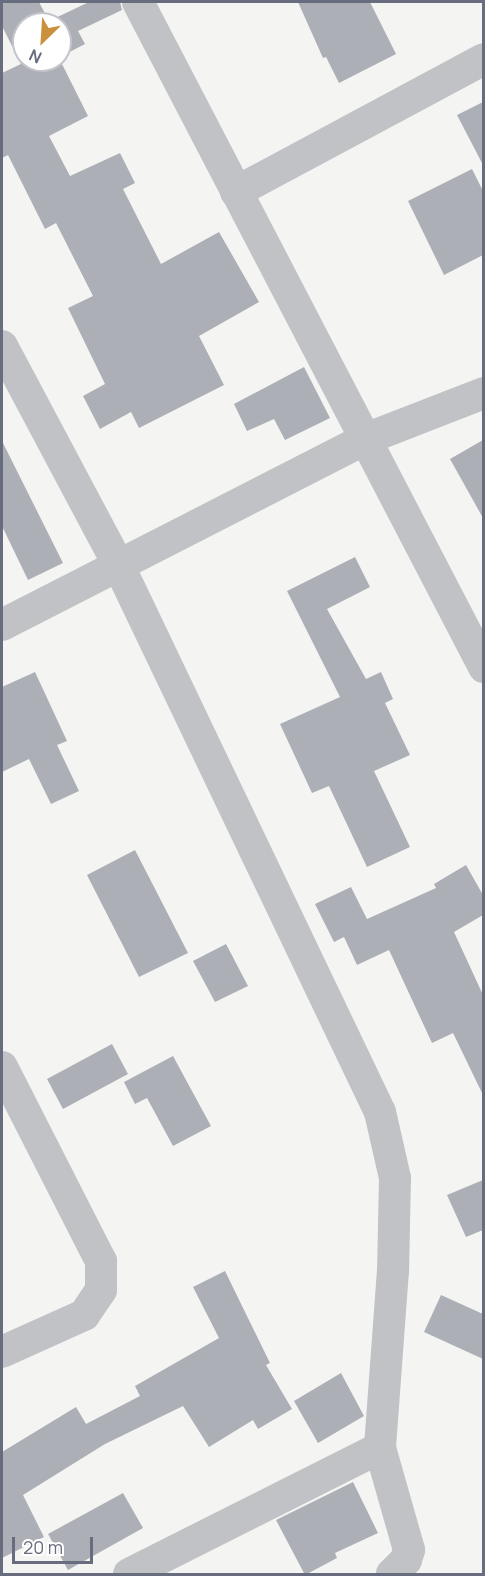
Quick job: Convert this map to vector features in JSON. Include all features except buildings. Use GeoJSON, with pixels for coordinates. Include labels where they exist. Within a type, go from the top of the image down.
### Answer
{"type":"FeatureCollection","features":[{"type":"Feature","properties":{"kind":"street"},"geometry":{"type":"LineString","coordinates":[[138,2],[363,441],[483,667]]}},
{"type":"Feature","properties":{"kind":"street"},"geometry":{"type":"LineString","coordinates":[[236,192],[483,59]]}},
{"type":"Feature","properties":{"kind":"street"},"geometry":{"type":"LineString","coordinates":[[2,346],[118,564],[380,1112],[395,1178],[393,1270],[380,1448],[408,1550],[406,1560],[392,1575]]}},
{"type":"Feature","properties":{"kind":"street"},"geometry":{"type":"LineString","coordinates":[[2,625],[363,441],[483,393]]}},
{"type":"Feature","properties":{"kind":"street"},"geometry":{"type":"LineString","coordinates":[[2,1067],[101,1261],[101,1290],[84,1314],[2,1352]]}},
{"type":"Feature","properties":{"kind":"street"},"geometry":{"type":"LineString","coordinates":[[129,1575],[380,1448]]}}]}
